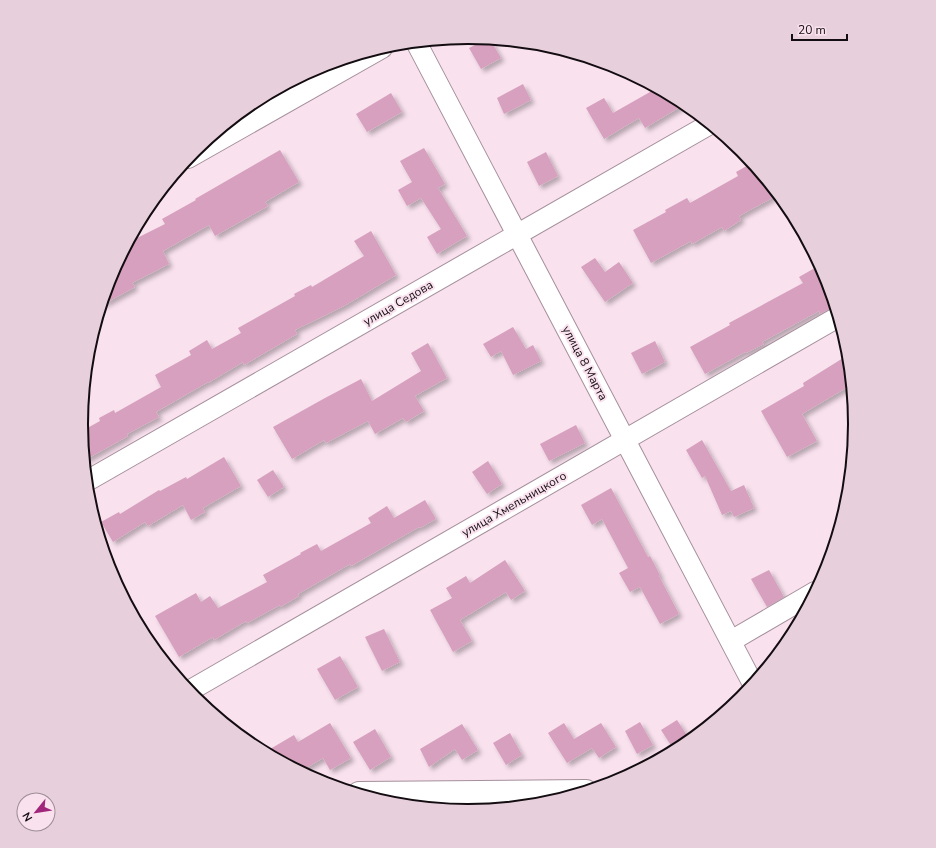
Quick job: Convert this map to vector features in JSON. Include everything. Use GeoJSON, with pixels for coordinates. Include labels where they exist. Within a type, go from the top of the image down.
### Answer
{"type":"FeatureCollection","features":[{"type":"Feature","properties":{"kind":"street","name":"улица 8 Марта"},"geometry":{"type":"LineString","coordinates":[[419,47],[750,679]]}},
{"type":"Feature","properties":{"kind":"street"},"geometry":{"type":"LineString","coordinates":[[208,147],[362,59]]}},
{"type":"Feature","properties":{"kind":"street","name":"улица Седова"},"geometry":{"type":"LineString","coordinates":[[92,478],[705,127]]}},
{"type":"Feature","properties":{"kind":"street","name":"улица Хмельницкого"},"geometry":{"type":"LineString","coordinates":[[194,688],[833,320]]}},
{"type":"Feature","properties":{"kind":"street"},"geometry":{"type":"LineString","coordinates":[[731,641],[806,597]]}},
{"type":"Feature","properties":{"kind":"street"},"geometry":{"type":"LineString","coordinates":[[377,793],[565,791]]}},
{"type":"Feature","properties":{"kind":"building"},"geometry":{"type":"Polygon","coordinates":[[[476,44],[493,45],[501,58],[481,69],[469,48],[476,44]]]}},
{"type":"Feature","properties":{"kind":"building"},"geometry":{"type":"Polygon","coordinates":[[[523,84],[531,100],[504,114],[497,98],[523,84]]]}},
{"type":"Feature","properties":{"kind":"building"},"geometry":{"type":"Polygon","coordinates":[[[651,91],[679,108],[645,128],[639,118],[604,139],[586,108],[604,98],[613,113],[651,91]]]}},
{"type":"Feature","properties":{"kind":"building"},"geometry":{"type":"Polygon","coordinates":[[[391,93],[402,112],[367,132],[356,114],[391,93]]]}},
{"type":"Feature","properties":{"kind":"building"},"geometry":{"type":"Polygon","coordinates":[[[424,148],[445,184],[438,188],[467,236],[437,254],[427,237],[441,229],[421,198],[407,206],[398,190],[412,182],[400,161],[424,148]]]}},
{"type":"Feature","properties":{"kind":"building"},"geometry":{"type":"Polygon","coordinates":[[[280,150],[299,182],[265,202],[268,206],[215,236],[209,225],[163,251],[169,264],[132,283],[135,287],[108,302],[127,256],[137,238],[165,224],[162,219],[196,200],[195,199],[280,150]]]}},
{"type":"Feature","properties":{"kind":"building"},"geometry":{"type":"Polygon","coordinates":[[[546,152],[558,176],[539,186],[527,162],[546,152]]]}},
{"type":"Feature","properties":{"kind":"building"},"geometry":{"type":"Polygon","coordinates":[[[747,166],[773,198],[739,216],[741,220],[724,231],[722,227],[692,244],[691,241],[651,263],[633,230],[666,212],[665,210],[687,198],[690,203],[738,176],[736,172],[747,166]]]}},
{"type":"Feature","properties":{"kind":"building"},"geometry":{"type":"Polygon","coordinates":[[[371,231],[396,275],[344,306],[295,330],[297,334],[244,365],[243,362],[156,412],[159,417],[127,434],[128,436],[90,457],[88,428],[100,421],[99,418],[114,410],[115,413],[161,387],[155,375],[191,355],[189,351],[207,340],[212,349],[241,333],[238,328],[295,296],[294,294],[311,285],[312,287],[364,256],[354,241],[371,231]]]}},
{"type":"Feature","properties":{"kind":"building"},"geometry":{"type":"Polygon","coordinates":[[[595,258],[605,272],[619,262],[633,283],[605,302],[581,267],[595,258]]]}},
{"type":"Feature","properties":{"kind":"building"},"geometry":{"type":"Polygon","coordinates":[[[814,268],[830,309],[820,314],[819,311],[762,342],[764,344],[746,353],[745,352],[705,374],[690,347],[730,325],[729,323],[803,283],[799,277],[814,268]]]}},
{"type":"Feature","properties":{"kind":"building"},"geometry":{"type":"Polygon","coordinates":[[[513,327],[526,349],[533,345],[541,361],[513,375],[501,351],[491,357],[483,344],[513,327]]]}},
{"type":"Feature","properties":{"kind":"building"},"geometry":{"type":"Polygon","coordinates":[[[655,341],[665,362],[642,374],[631,353],[655,341]]]}},
{"type":"Feature","properties":{"kind":"building"},"geometry":{"type":"Polygon","coordinates":[[[428,343],[447,378],[415,396],[424,411],[406,422],[403,418],[375,434],[368,421],[326,443],[324,440],[292,459],[273,427],[361,379],[372,401],[421,371],[411,353],[428,343]]]}},
{"type":"Feature","properties":{"kind":"building"},"geometry":{"type":"Polygon","coordinates":[[[842,358],[846,388],[802,414],[817,441],[787,457],[761,411],[804,386],[803,383],[842,358]]]}},
{"type":"Feature","properties":{"kind":"building"},"geometry":{"type":"Polygon","coordinates":[[[576,425],[585,443],[549,461],[540,444],[576,425]]]}},
{"type":"Feature","properties":{"kind":"building"},"geometry":{"type":"Polygon","coordinates":[[[702,440],[731,491],[744,485],[754,508],[734,517],[731,511],[722,515],[705,476],[702,478],[686,450],[702,440]]]}},
{"type":"Feature","properties":{"kind":"building"},"geometry":{"type":"Polygon","coordinates":[[[224,457],[241,486],[203,508],[205,512],[191,520],[183,505],[148,526],[145,522],[113,542],[101,522],[119,512],[120,514],[159,490],[160,491],[186,477],[187,479],[224,457]]]}},
{"type":"Feature","properties":{"kind":"building"},"geometry":{"type":"Polygon","coordinates":[[[488,461],[502,484],[487,494],[472,472],[488,461]]]}},
{"type":"Feature","properties":{"kind":"building"},"geometry":{"type":"Polygon","coordinates":[[[273,470],[284,487],[268,497],[257,480],[273,470]]]}},
{"type":"Feature","properties":{"kind":"building"},"geometry":{"type":"Polygon","coordinates":[[[611,488],[648,557],[650,556],[679,614],[660,624],[640,587],[630,592],[619,573],[628,568],[602,519],[592,525],[581,505],[611,488]]]}},
{"type":"Feature","properties":{"kind":"building"},"geometry":{"type":"Polygon","coordinates":[[[425,500],[436,519],[420,528],[419,527],[351,566],[350,564],[298,594],[299,596],[280,607],[280,605],[247,623],[246,621],[214,640],[213,637],[179,657],[155,616],[196,593],[201,602],[210,596],[218,608],[267,582],[263,575],[301,554],[300,553],[317,544],[321,551],[371,523],[368,518],[387,506],[394,518],[425,500]]]}},
{"type":"Feature","properties":{"kind":"building"},"geometry":{"type":"Polygon","coordinates":[[[505,560],[525,591],[511,600],[506,592],[460,620],[472,641],[453,652],[430,610],[452,598],[446,588],[466,576],[470,583],[505,560]]]}},
{"type":"Feature","properties":{"kind":"building"},"geometry":{"type":"Polygon","coordinates":[[[769,570],[784,597],[767,607],[751,579],[769,570]]]}},
{"type":"Feature","properties":{"kind":"building"},"geometry":{"type":"Polygon","coordinates":[[[384,629],[400,662],[382,671],[365,637],[384,629]]]}},
{"type":"Feature","properties":{"kind":"building"},"geometry":{"type":"Polygon","coordinates":[[[340,656],[358,687],[335,700],[317,669],[340,656]]]}},
{"type":"Feature","properties":{"kind":"building"},"geometry":{"type":"Polygon","coordinates":[[[677,720],[686,734],[671,745],[661,730],[677,720]]]}},
{"type":"Feature","properties":{"kind":"building"},"geometry":{"type":"Polygon","coordinates":[[[640,722],[653,745],[637,754],[625,731],[640,722]]]}},
{"type":"Feature","properties":{"kind":"building"},"geometry":{"type":"Polygon","coordinates":[[[330,723],[351,758],[330,770],[323,758],[306,768],[271,749],[294,735],[298,742],[330,723]]]}},
{"type":"Feature","properties":{"kind":"building"},"geometry":{"type":"Polygon","coordinates":[[[564,723],[574,739],[601,723],[616,747],[599,758],[592,748],[567,763],[548,733],[564,723]]]}},
{"type":"Feature","properties":{"kind":"building"},"geometry":{"type":"Polygon","coordinates":[[[462,724],[478,750],[462,760],[455,749],[429,767],[420,749],[462,724]]]}},
{"type":"Feature","properties":{"kind":"building"},"geometry":{"type":"Polygon","coordinates":[[[375,729],[391,757],[370,770],[353,742],[375,729]]]}},
{"type":"Feature","properties":{"kind":"building"},"geometry":{"type":"Polygon","coordinates":[[[510,733],[522,755],[506,765],[493,743],[510,733]]]}}]}
